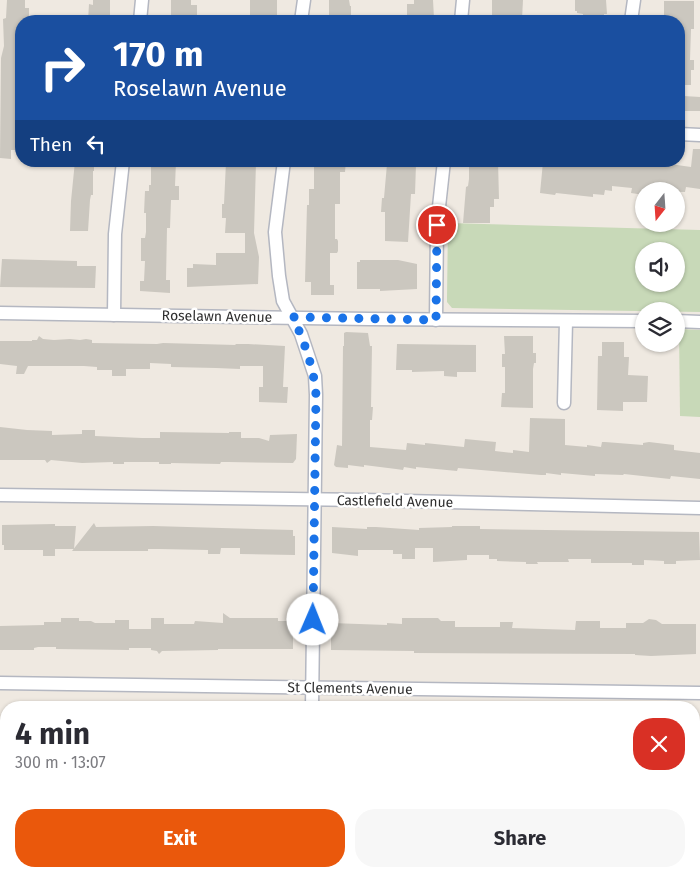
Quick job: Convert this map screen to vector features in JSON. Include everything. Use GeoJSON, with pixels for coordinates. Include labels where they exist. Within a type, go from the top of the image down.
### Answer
{"type":"FeatureCollection","features":[{"type":"Feature","properties":{"kind":"street"},"geometry":{"type":"LineString","coordinates":[[141,15],[142,0]]}},
{"type":"Feature","properties":{"kind":"street"},"geometry":{"type":"LineString","coordinates":[[302,15],[304,0]]}},
{"type":"Feature","properties":{"kind":"street"},"geometry":{"type":"LineString","coordinates":[[462,15],[464,0]]}},
{"type":"Feature","properties":{"kind":"street"},"geometry":{"type":"LineString","coordinates":[[632,15],[634,0]]}},
{"type":"Feature","properties":{"kind":"street"},"geometry":{"type":"LineString","coordinates":[[685,134],[700,135]]}},
{"type":"Feature","properties":{"kind":"street"},"geometry":{"type":"LineString","coordinates":[[114,315],[114,234],[122,167]]}},
{"type":"Feature","properties":{"kind":"street"},"geometry":{"type":"LineString","coordinates":[[283,167],[275,232],[279,276],[284,301],[301,334],[315,376],[312,701]]}},
{"type":"Feature","properties":{"kind":"street"},"geometry":{"type":"LineString","coordinates":[[436,320],[437,225],[443,167]]}},
{"type":"Feature","properties":{"kind":"street","name":"Roselawn Avenue"},"geometry":{"type":"LineString","coordinates":[[0,313],[436,320],[635,321]]}},
{"type":"Feature","properties":{"kind":"street"},"geometry":{"type":"LineString","coordinates":[[564,403],[566,321]]}},
{"type":"Feature","properties":{"kind":"street"},"geometry":{"type":"LineString","coordinates":[[685,321],[700,322]]}},
{"type":"Feature","properties":{"kind":"street","name":"Castlefield Avenue"},"geometry":{"type":"LineString","coordinates":[[0,495],[700,508]]}},
{"type":"Feature","properties":{"kind":"street","name":"St Clements Avenue"},"geometry":{"type":"LineString","coordinates":[[0,683],[700,693]]}},
{"type":"Feature","properties":{"kind":"green space"},"geometry":{"type":"Polygon","coordinates":[[[448,223],[635,228],[635,232],[685,232],[685,230],[700,230],[700,312],[685,312],[685,302],[635,302],[635,311],[452,308],[447,302],[448,223]]]}},
{"type":"Feature","properties":{"kind":"green space"},"geometry":{"type":"Polygon","coordinates":[[[685,329],[700,330],[700,417],[680,416],[679,352],[685,352],[685,329]]]}},
{"type":"Feature","properties":{"kind":"building"},"geometry":{"type":"Polygon","coordinates":[[[7,0],[25,0],[25,8],[29,8],[29,15],[15,15],[15,150],[11,150],[11,159],[0,158],[1,58],[4,46],[3,19],[6,18],[7,0]]]}},
{"type":"Feature","properties":{"kind":"building"},"geometry":{"type":"Polygon","coordinates":[[[93,0],[110,0],[110,15],[88,15],[89,4],[93,5],[93,0]]]}},
{"type":"Feature","properties":{"kind":"building"},"geometry":{"type":"Polygon","coordinates":[[[171,0],[191,0],[191,5],[197,5],[197,15],[171,15],[171,0]]]}},
{"type":"Feature","properties":{"kind":"building"},"geometry":{"type":"Polygon","coordinates":[[[250,0],[277,0],[277,15],[250,15],[250,0]]]}},
{"type":"Feature","properties":{"kind":"building"},"geometry":{"type":"Polygon","coordinates":[[[329,0],[349,0],[351,15],[329,15],[329,0]]]}},
{"type":"Feature","properties":{"kind":"building"},"geometry":{"type":"Polygon","coordinates":[[[414,0],[433,0],[434,15],[407,15],[407,4],[414,4],[414,0]]]}},
{"type":"Feature","properties":{"kind":"building"},"geometry":{"type":"Polygon","coordinates":[[[492,0],[523,0],[522,15],[492,15],[492,0]]]}},
{"type":"Feature","properties":{"kind":"building"},"geometry":{"type":"Polygon","coordinates":[[[575,0],[606,0],[607,14],[583,15],[575,11],[575,0]]]}},
{"type":"Feature","properties":{"kind":"building"},"geometry":{"type":"Polygon","coordinates":[[[664,1],[694,1],[694,29],[691,29],[690,60],[694,60],[694,70],[691,70],[691,85],[685,85],[685,15],[664,15],[664,1]]]}},
{"type":"Feature","properties":{"kind":"building"},"geometry":{"type":"Polygon","coordinates":[[[685,96],[700,97],[700,111],[685,111],[685,96]]]}},
{"type":"Feature","properties":{"kind":"building"},"geometry":{"type":"Polygon","coordinates":[[[693,149],[700,149],[700,189],[686,187],[685,192],[685,182],[635,182],[635,194],[631,193],[632,188],[612,186],[612,191],[605,190],[604,195],[593,194],[593,197],[540,193],[543,167],[691,167],[693,149]]]}},
{"type":"Feature","properties":{"kind":"building"},"geometry":{"type":"Polygon","coordinates":[[[74,167],[94,167],[93,195],[91,195],[90,200],[88,231],[70,231],[74,167]]]}},
{"type":"Feature","properties":{"kind":"building"},"geometry":{"type":"Polygon","coordinates":[[[151,167],[176,167],[175,186],[179,186],[179,200],[171,200],[170,228],[167,228],[166,280],[170,280],[170,293],[140,291],[140,281],[144,281],[145,261],[141,261],[141,238],[145,238],[146,232],[146,213],[144,213],[145,191],[149,191],[149,185],[151,185],[151,167]]]}},
{"type":"Feature","properties":{"kind":"building"},"geometry":{"type":"Polygon","coordinates":[[[226,167],[256,167],[254,233],[259,257],[258,284],[187,287],[187,268],[193,268],[193,264],[216,265],[216,253],[245,253],[245,233],[225,233],[226,218],[222,218],[222,204],[224,204],[226,167]]]}},
{"type":"Feature","properties":{"kind":"building"},"geometry":{"type":"Polygon","coordinates":[[[314,167],[345,167],[345,172],[340,172],[340,204],[335,204],[335,239],[338,241],[338,251],[337,253],[330,253],[330,285],[334,285],[334,295],[311,295],[311,282],[305,282],[307,205],[309,205],[309,189],[314,189],[314,167]]]}},
{"type":"Feature","properties":{"kind":"building"},"geometry":{"type":"Polygon","coordinates":[[[387,167],[416,167],[415,194],[411,194],[408,242],[385,241],[385,212],[381,212],[382,198],[384,198],[387,167]]]}},
{"type":"Feature","properties":{"kind":"building"},"geometry":{"type":"Polygon","coordinates":[[[469,167],[498,167],[499,199],[494,199],[494,207],[490,207],[490,223],[463,223],[466,187],[468,186],[469,167]]]}},
{"type":"Feature","properties":{"kind":"building"},"geometry":{"type":"Polygon","coordinates":[[[2,259],[77,261],[77,266],[96,266],[95,288],[0,287],[2,259]]]}},
{"type":"Feature","properties":{"kind":"building"},"geometry":{"type":"Polygon","coordinates":[[[360,260],[398,260],[417,264],[417,289],[380,291],[380,289],[357,289],[357,262],[360,262],[360,260]]]}},
{"type":"Feature","properties":{"kind":"building"},"geometry":{"type":"Polygon","coordinates":[[[344,333],[368,333],[370,346],[372,346],[371,407],[373,407],[372,420],[370,420],[370,447],[406,450],[407,443],[425,445],[425,443],[464,447],[465,439],[496,442],[495,451],[513,453],[513,450],[529,452],[530,418],[565,419],[565,445],[601,447],[602,442],[643,445],[643,443],[649,442],[674,445],[674,450],[700,453],[700,479],[671,476],[670,479],[624,474],[595,474],[595,476],[546,473],[546,475],[541,475],[458,468],[457,471],[416,467],[416,469],[404,467],[403,470],[364,465],[364,467],[348,465],[348,468],[336,467],[334,465],[337,445],[342,446],[343,346],[344,333]]]}},
{"type":"Feature","properties":{"kind":"building"},"geometry":{"type":"Polygon","coordinates":[[[39,336],[43,339],[54,340],[86,339],[92,340],[92,343],[285,346],[283,387],[288,387],[287,403],[259,402],[259,387],[263,387],[263,366],[240,366],[240,369],[171,367],[171,364],[150,363],[150,369],[126,369],[126,376],[112,376],[112,370],[97,370],[97,367],[84,366],[28,366],[24,374],[16,374],[17,366],[0,364],[0,341],[32,341],[37,340],[39,336]]]}},
{"type":"Feature","properties":{"kind":"building"},"geometry":{"type":"Polygon","coordinates":[[[504,336],[533,336],[533,353],[536,353],[536,363],[534,363],[533,369],[533,408],[501,407],[502,393],[505,393],[505,367],[502,367],[502,354],[505,354],[504,336]]]}},
{"type":"Feature","properties":{"kind":"building"},"geometry":{"type":"Polygon","coordinates":[[[602,342],[624,342],[624,357],[629,357],[628,375],[648,376],[647,402],[623,402],[623,411],[597,410],[598,356],[602,356],[602,342]]]}},
{"type":"Feature","properties":{"kind":"building"},"geometry":{"type":"Polygon","coordinates":[[[397,344],[476,345],[476,372],[457,372],[457,377],[444,376],[444,371],[412,372],[412,370],[396,370],[397,344]]]}},
{"type":"Feature","properties":{"kind":"building"},"geometry":{"type":"Polygon","coordinates":[[[0,427],[52,431],[52,435],[82,434],[82,430],[95,430],[95,436],[142,438],[160,438],[160,432],[241,432],[241,438],[259,438],[269,441],[270,435],[297,434],[296,459],[293,463],[221,462],[220,464],[124,462],[124,464],[113,464],[113,462],[82,463],[51,460],[47,463],[45,460],[0,460],[0,427]]]}},
{"type":"Feature","properties":{"kind":"building"},"geometry":{"type":"Polygon","coordinates":[[[94,523],[96,527],[153,526],[293,530],[293,536],[295,536],[295,555],[240,554],[240,548],[221,548],[220,554],[208,554],[208,550],[159,549],[148,549],[148,551],[72,551],[94,523]]]}},
{"type":"Feature","properties":{"kind":"building"},"geometry":{"type":"Polygon","coordinates":[[[55,524],[55,526],[76,526],[74,549],[55,549],[55,556],[43,556],[43,550],[4,550],[4,545],[2,545],[2,525],[55,524]]]}},
{"type":"Feature","properties":{"kind":"building"},"geometry":{"type":"Polygon","coordinates":[[[480,526],[480,529],[699,532],[700,560],[676,561],[676,564],[664,564],[664,561],[644,560],[644,565],[632,565],[632,563],[591,563],[591,559],[568,559],[569,562],[526,564],[526,562],[497,561],[497,559],[489,559],[489,555],[467,555],[467,560],[433,562],[433,548],[415,548],[415,559],[402,559],[402,554],[393,554],[393,550],[358,550],[358,556],[332,553],[332,527],[367,529],[367,527],[376,527],[419,530],[419,528],[480,526]]]}},
{"type":"Feature","properties":{"kind":"building"},"geometry":{"type":"Polygon","coordinates":[[[223,613],[230,618],[278,618],[278,621],[293,621],[293,649],[162,651],[159,654],[157,651],[151,650],[151,648],[129,648],[129,650],[38,647],[34,648],[34,650],[0,650],[0,626],[44,625],[44,622],[61,622],[61,618],[79,618],[79,621],[95,623],[115,623],[115,620],[129,620],[129,629],[151,629],[151,618],[164,618],[164,624],[194,624],[195,621],[223,623],[223,613]]]}},
{"type":"Feature","properties":{"kind":"building"},"geometry":{"type":"Polygon","coordinates":[[[402,618],[438,618],[441,621],[455,621],[455,627],[500,627],[500,622],[513,622],[512,628],[575,630],[576,621],[600,621],[600,628],[626,628],[626,623],[643,623],[649,619],[656,620],[662,624],[696,624],[696,654],[651,656],[635,654],[414,653],[414,651],[331,650],[331,623],[402,624],[402,618]]]}},
{"type":"Feature","properties":{"kind":"route"},"geometry":{"type":"LineString","coordinates":[[313,620],[315,376],[301,334],[293,317],[436,320],[437,225]]}}]}
